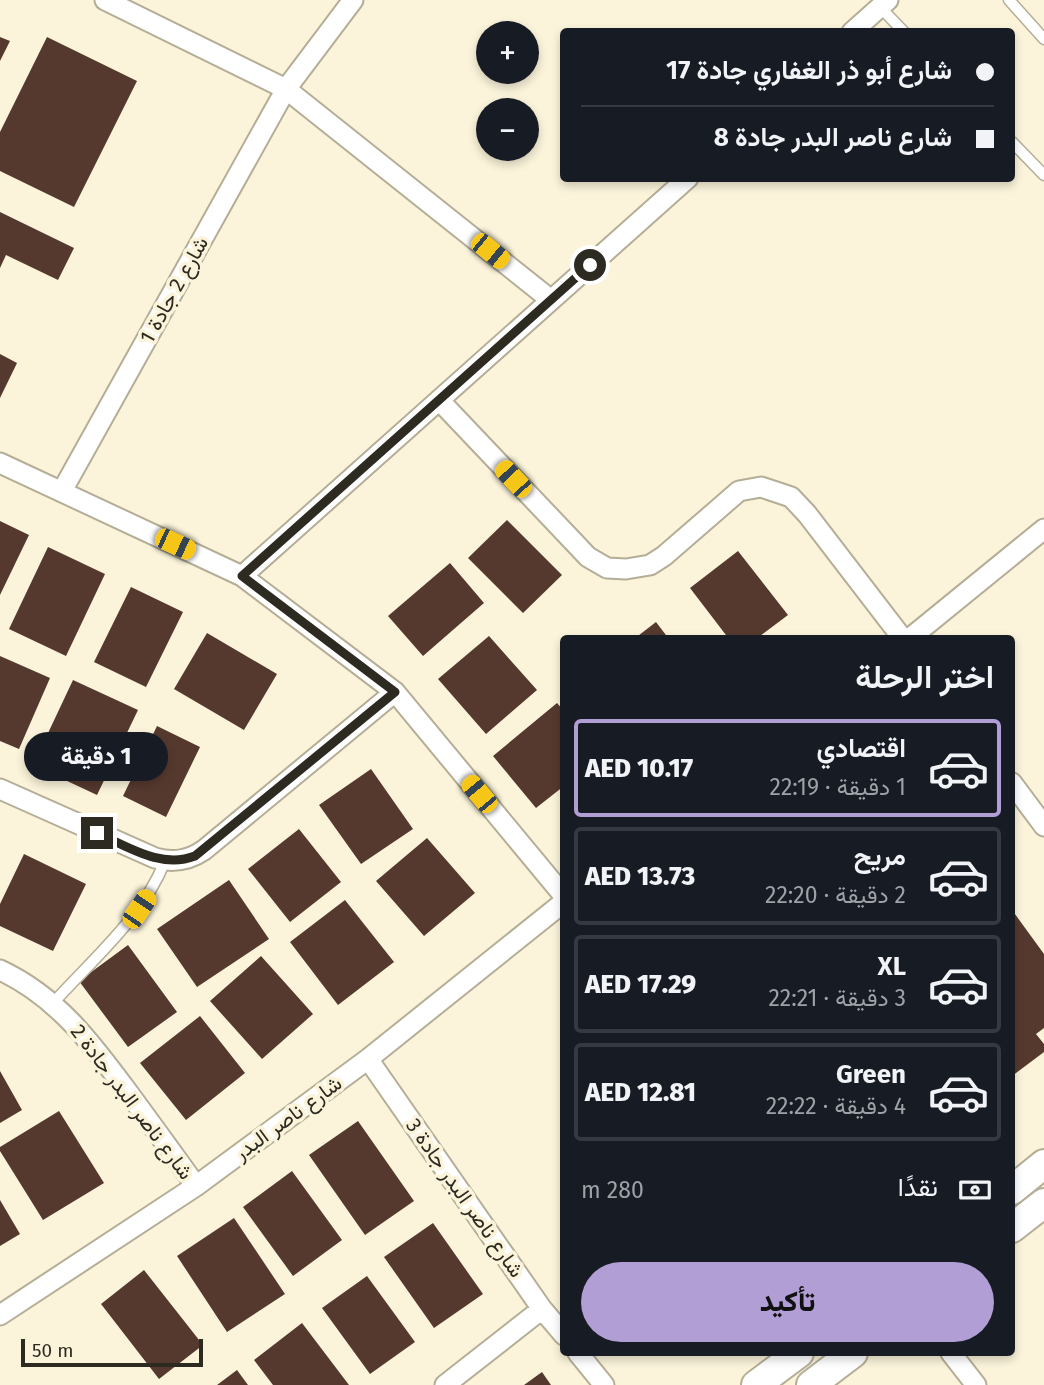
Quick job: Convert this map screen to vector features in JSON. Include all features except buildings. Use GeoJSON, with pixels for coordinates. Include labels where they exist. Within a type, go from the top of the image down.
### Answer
{"type":"FeatureCollection","features":[{"type":"Feature","properties":{"kind":"main road"},"geometry":{"type":"LineString","coordinates":[[1015,1188],[1044,1164]]}},
{"type":"Feature","properties":{"kind":"main road"},"geometry":{"type":"LineString","coordinates":[[1015,1226],[1044,1203]]}},
{"type":"Feature","properties":{"kind":"main road"},"geometry":{"type":"LineString","coordinates":[[756,1385],[795,1356]]}},
{"type":"Feature","properties":{"kind":"main road"},"geometry":{"type":"LineString","coordinates":[[811,1385],[849,1356]]}},
{"type":"Feature","properties":{"kind":"street"},"geometry":{"type":"LineString","coordinates":[[105,0],[286,89],[551,300]]}},
{"type":"Feature","properties":{"kind":"street","name":"شارع 2 جادة 1"},"geometry":{"type":"LineString","coordinates":[[62,491],[286,89],[353,0]]}},
{"type":"Feature","properties":{"kind":"street"},"geometry":{"type":"LineString","coordinates":[[857,28],[884,4]]}},
{"type":"Feature","properties":{"kind":"street"},"geometry":{"type":"LineString","coordinates":[[242,576],[684,182]]}},
{"type":"Feature","properties":{"kind":"street"},"geometry":{"type":"LineString","coordinates":[[439,400],[588,557],[607,568],[626,569],[650,565],[739,491],[761,487],[791,497],[900,635]]}},
{"type":"Feature","properties":{"kind":"street"},"geometry":{"type":"LineString","coordinates":[[0,463],[242,576],[395,692],[560,891]]}},
{"type":"Feature","properties":{"kind":"street"},"geometry":{"type":"LineString","coordinates":[[914,635],[1044,529]]}},
{"type":"Feature","properties":{"kind":"street"},"geometry":{"type":"LineString","coordinates":[[0,789],[146,855],[165,861],[186,860],[204,850],[395,692]]}},
{"type":"Feature","properties":{"kind":"street"},"geometry":{"type":"LineString","coordinates":[[1015,787],[1044,826]]}},
{"type":"Feature","properties":{"kind":"street","name":"شارع ناصر البدر"},"geometry":{"type":"LineString","coordinates":[[0,1315],[196,1186],[368,1059],[560,905]]}},
{"type":"Feature","properties":{"kind":"street","name":"شارع ناصر البدر جادة 2"},"geometry":{"type":"LineString","coordinates":[[4,976],[53,1003],[92,1043],[196,1186]]}},
{"type":"Feature","properties":{"kind":"street","name":"شارع ناصر البدر جادة 3"},"geometry":{"type":"LineString","coordinates":[[368,1059],[542,1309],[560,1330]]}},
{"type":"Feature","properties":{"kind":"street"},"geometry":{"type":"LineString","coordinates":[[445,1385],[542,1309]]}},
{"type":"Feature","properties":{"kind":"street"},"geometry":{"type":"LineString","coordinates":[[580,1356],[604,1385]]}},
{"type":"Feature","properties":{"kind":"street"},"geometry":{"type":"LineString","coordinates":[[953,1356],[976,1385]]}},
{"type":"Feature","properties":{"kind":"lane"},"geometry":{"type":"LineString","coordinates":[[1009,0],[1044,39]]}},
{"type":"Feature","properties":{"kind":"lane"},"geometry":{"type":"LineString","coordinates":[[884,4],[901,28]]}},
{"type":"Feature","properties":{"kind":"lane"},"geometry":{"type":"LineString","coordinates":[[1015,145],[1044,175]]}},
{"type":"Feature","properties":{"kind":"lane"},"geometry":{"type":"LineString","coordinates":[[53,1003],[139,909],[165,861]]}},
{"type":"Feature","properties":{"kind":"route"},"geometry":{"type":"LineString","coordinates":[[97,833],[165,861],[186,860],[195,856],[395,692],[242,576],[590,265]]}}]}
